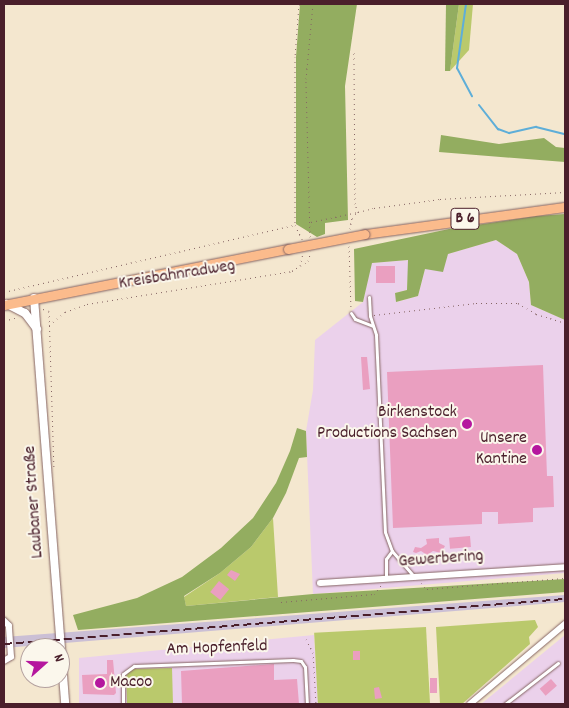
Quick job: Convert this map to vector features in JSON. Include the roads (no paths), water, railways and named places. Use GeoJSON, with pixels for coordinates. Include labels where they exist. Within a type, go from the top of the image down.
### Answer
{"type":"FeatureCollection","features":[{"type":"Feature","properties":{"kind":"main road","name":"B 6"},"geometry":{"type":"LineString","coordinates":[[5,304],[365,234],[431,223],[565,207]]}},
{"type":"Feature","properties":{"kind":"street","name":"Laubaner Straße"},"geometry":{"type":"LineString","coordinates":[[34,298],[38,330],[65,704]]}},
{"type":"Feature","properties":{"kind":"street"},"geometry":{"type":"LineString","coordinates":[[5,304],[25,313],[38,330]]}},
{"type":"Feature","properties":{"kind":"street","name":"Gewerbering"},"geometry":{"type":"LineString","coordinates":[[320,583],[565,567]]}},
{"type":"Feature","properties":{"kind":"street"},"geometry":{"type":"LineString","coordinates":[[4,621],[9,626],[11,658],[4,661]]}},
{"type":"Feature","properties":{"kind":"street"},"geometry":{"type":"LineString","coordinates":[[472,704],[565,624]]}},
{"type":"Feature","properties":{"kind":"lane"},"geometry":{"type":"LineString","coordinates":[[368,297],[372,326],[376,335],[385,532],[392,551],[415,577]]}},
{"type":"Feature","properties":{"kind":"lane"},"geometry":{"type":"LineString","coordinates":[[352,313],[355,319],[372,326]]}},
{"type":"Feature","properties":{"kind":"lane"},"geometry":{"type":"LineString","coordinates":[[386,579],[386,559],[392,551]]}},
{"type":"Feature","properties":{"kind":"lane","name":"Am Hopfenfeld"},"geometry":{"type":"LineString","coordinates":[[123,704],[123,674],[134,666],[293,660],[301,661],[305,668],[307,704]]}},
{"type":"Feature","properties":{"kind":"lane"},"geometry":{"type":"LineString","coordinates":[[505,704],[558,663]]}},
{"type":"Feature","properties":{"kind":"waterway"},"geometry":{"type":"LineString","coordinates":[[466,4],[457,68],[472,96]]}},
{"type":"Feature","properties":{"kind":"waterway"},"geometry":{"type":"LineString","coordinates":[[479,105],[498,129],[509,133],[536,127],[565,134]]}},
{"type":"Feature","properties":{"kind":"railway"},"geometry":{"type":"LineString","coordinates":[[4,644],[565,599]]}},
{"type":"Feature","properties":{"kind":"place","name":"Birkenstock Productions Sachsen"},"geometry":{"type":"Point","coordinates":[467,424]}},
{"type":"Feature","properties":{"kind":"place","name":"Unsere Kantine"},"geometry":{"type":"Point","coordinates":[537,450]}},
{"type":"Feature","properties":{"kind":"place","name":"Macoo"},"geometry":{"type":"Point","coordinates":[100,683]}}]}
